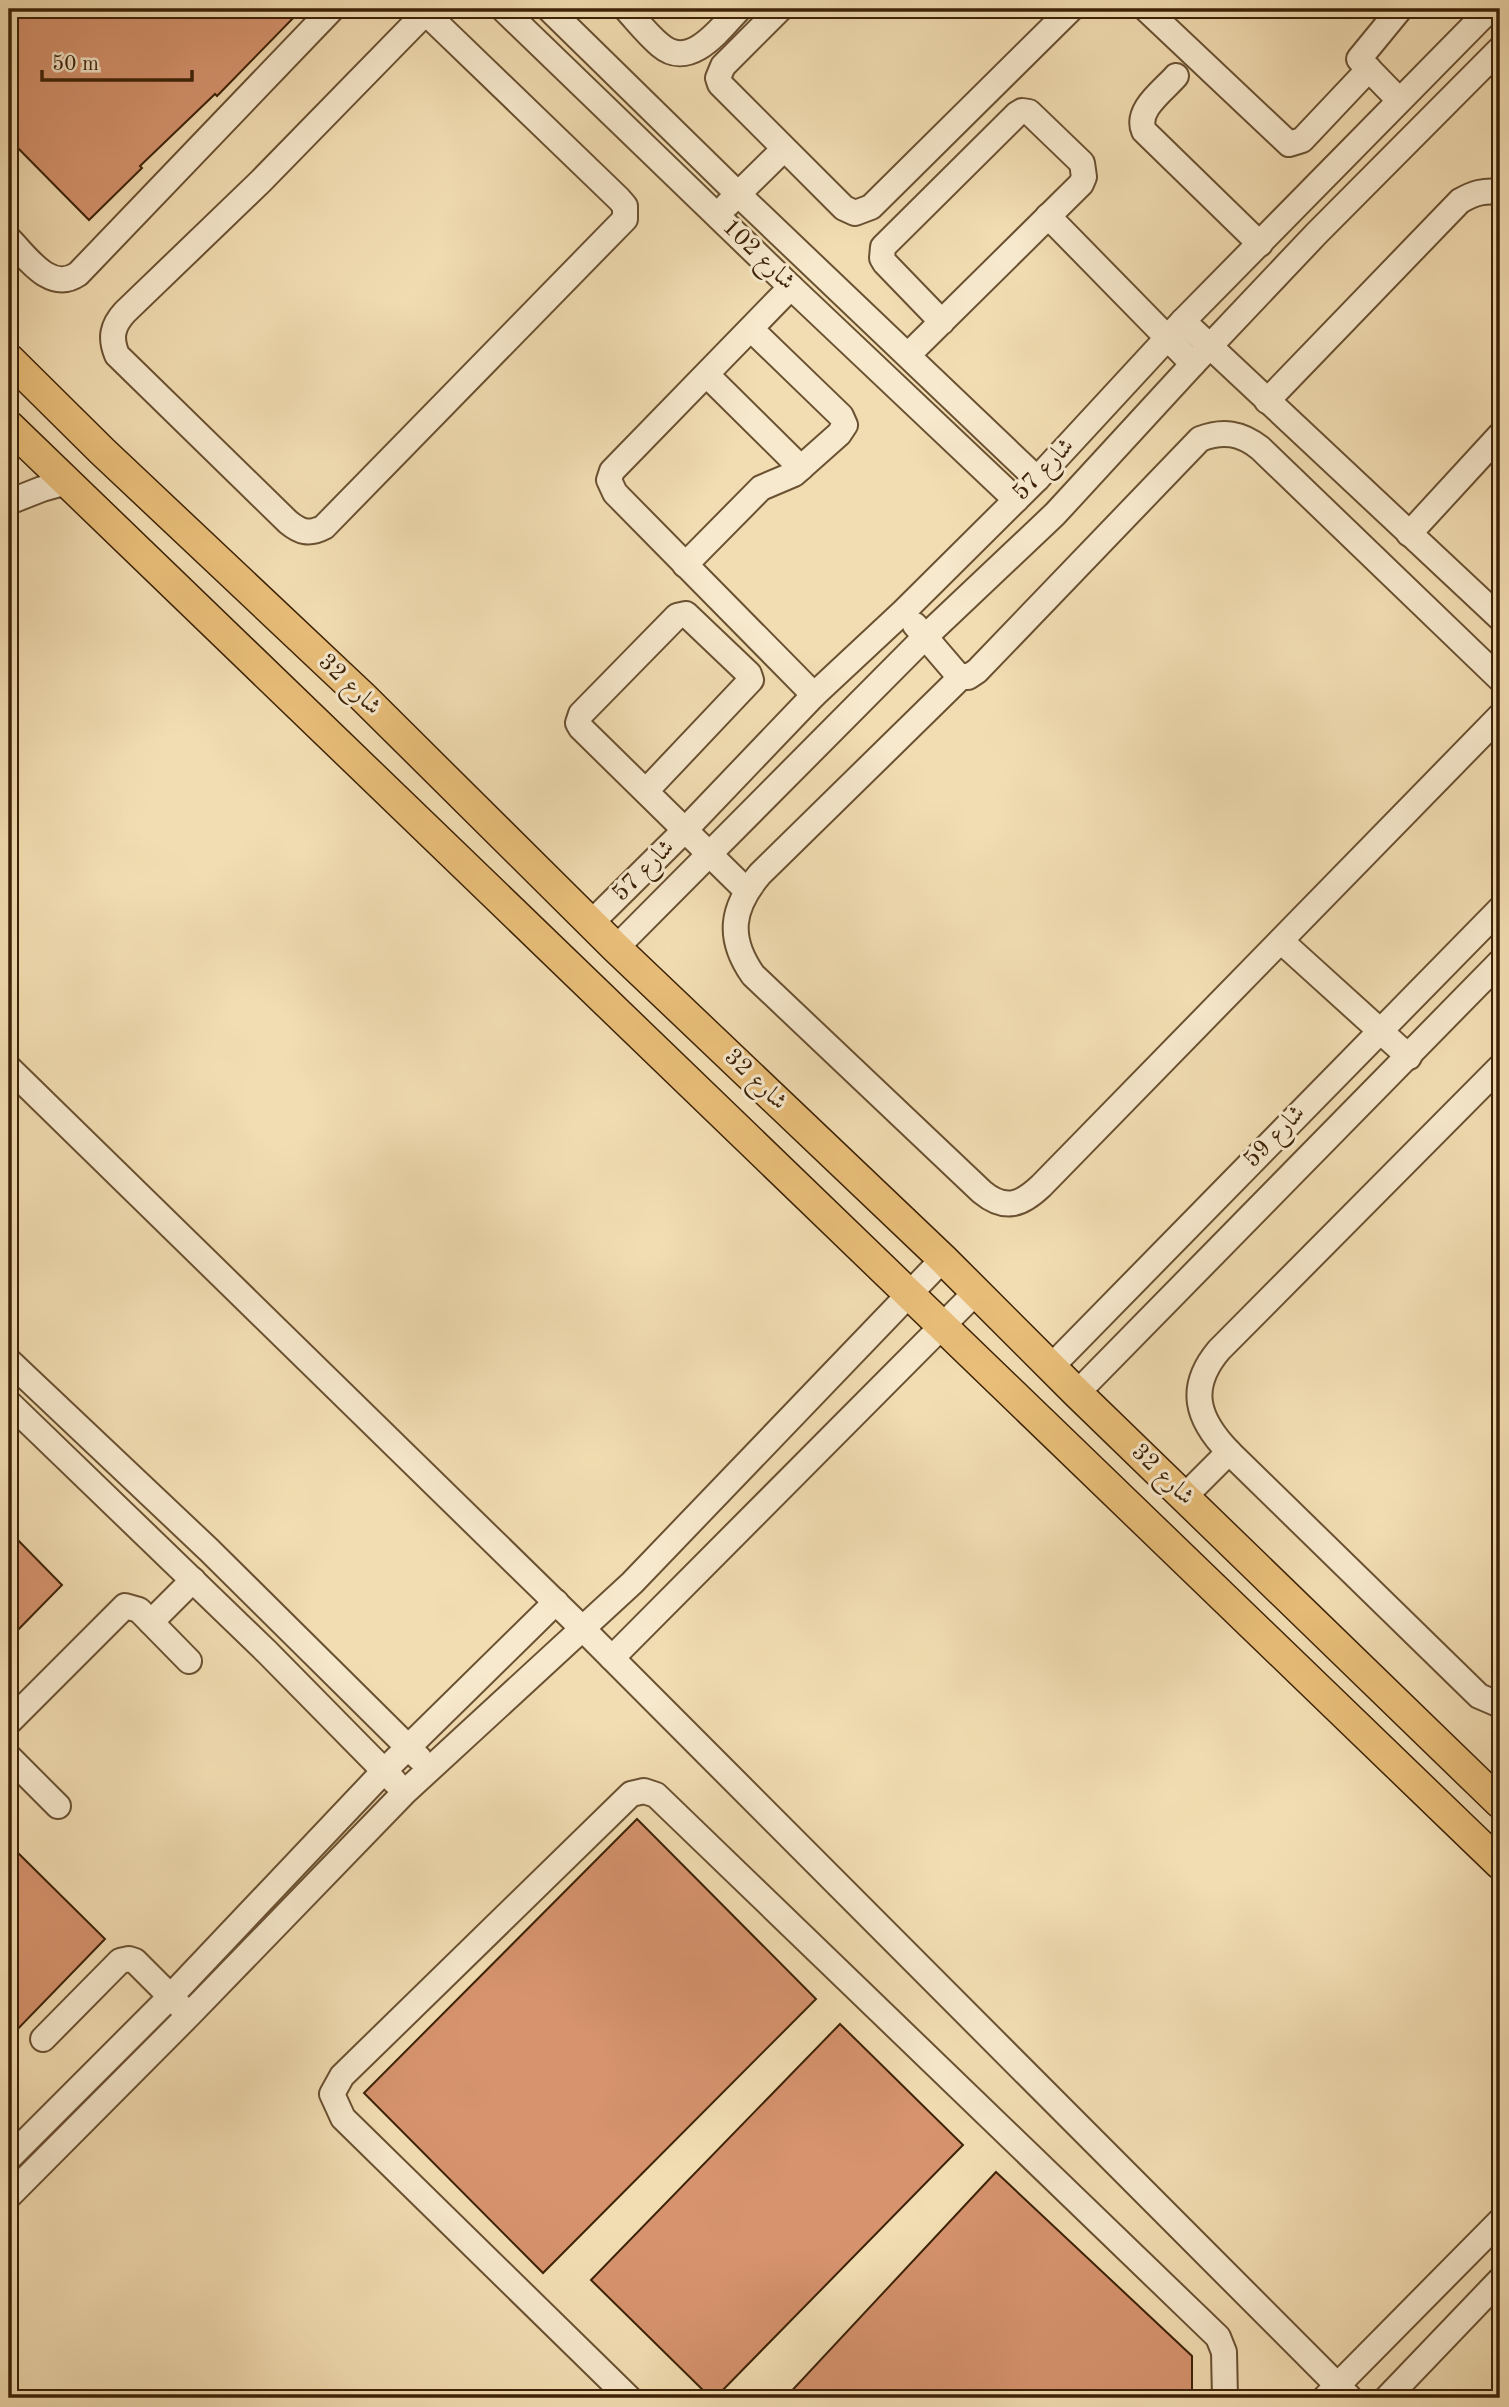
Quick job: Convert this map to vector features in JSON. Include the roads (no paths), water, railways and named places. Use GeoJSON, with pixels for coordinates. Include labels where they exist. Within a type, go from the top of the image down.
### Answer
{"type":"FeatureCollection","features":[{"type":"Feature","properties":{"kind":"main road","name":"شارع 32"},"geometry":{"type":"LineString","coordinates":[[9,359],[102,451],[363,697],[616,948],[943,1259],[1077,1393],[1500,1803]]}},
{"type":"Feature","properties":{"kind":"main road","name":"شارع 32"},"geometry":{"type":"LineString","coordinates":[[9,426],[1490,1854]]}},
{"type":"Feature","properties":{"kind":"main road"},"geometry":{"type":"LineString","coordinates":[[558,957],[591,923]]}},
{"type":"Feature","properties":{"kind":"main road"},"geometry":{"type":"LineString","coordinates":[[583,981],[616,948]]}},
{"type":"Feature","properties":{"kind":"main road"},"geometry":{"type":"LineString","coordinates":[[1490,1854],[1500,1822]]}},
{"type":"Feature","properties":{"kind":"street"},"geometry":{"type":"LineString","coordinates":[[9,239],[47,277],[63,281],[78,274],[332,9]]}},
{"type":"Feature","properties":{"kind":"street","name":"شارع 102"},"geometry":{"type":"LineString","coordinates":[[503,9],[791,288],[1016,500]]}},
{"type":"Feature","properties":{"kind":"street","name":"شارع 102"},"geometry":{"type":"LineString","coordinates":[[550,9],[738,194],[1037,479]]}},
{"type":"Feature","properties":{"kind":"street"},"geometry":{"type":"LineString","coordinates":[[626,9],[660,46],[679,53],[698,49],[739,9]]}},
{"type":"Feature","properties":{"kind":"street"},"geometry":{"type":"LineString","coordinates":[[780,9],[723,66],[718,78],[724,89],[784,149],[844,208],[855,213],[866,211],[1071,9]]}},
{"type":"Feature","properties":{"kind":"street"},"geometry":{"type":"LineString","coordinates":[[1146,9],[1289,144],[1302,140],[1369,69]]}},
{"type":"Feature","properties":{"kind":"street"},"geometry":{"type":"LineString","coordinates":[[1399,100],[1359,59],[1400,9]]}},
{"type":"Feature","properties":{"kind":"street","name":"شارع 57"},"geometry":{"type":"LineString","coordinates":[[591,923],[685,830],[814,695],[903,612],[1037,479],[1175,330],[1490,9]]}},
{"type":"Feature","properties":{"kind":"street"},"geometry":{"type":"LineString","coordinates":[[427,11],[620,199],[625,206],[625,219],[324,527],[315,532],[305,532],[288,522],[117,355],[113,332],[117,321],[260,182],[427,11]]}},
{"type":"Feature","properties":{"kind":"street","name":"شارع 57"},"geometry":{"type":"LineString","coordinates":[[616,948],[925,637],[1055,514],[1316,234],[1500,49]]}},
{"type":"Feature","properties":{"kind":"street"},"geometry":{"type":"LineString","coordinates":[[1176,76],[1143,112],[1141,121],[1144,131],[1260,244]]}},
{"type":"Feature","properties":{"kind":"street"},"geometry":{"type":"LineString","coordinates":[[908,355],[942,322],[1048,216],[1081,184],[1084,170],[1077,158],[1028,112],[1017,114],[883,247],[882,258],[885,263],[942,322]]}},
{"type":"Feature","properties":{"kind":"street"},"geometry":{"type":"LineString","coordinates":[[717,215],[784,149]]}},
{"type":"Feature","properties":{"kind":"street"},"geometry":{"type":"LineString","coordinates":[[1267,401],[1460,201],[1485,190],[1500,192]]}},
{"type":"Feature","properties":{"kind":"street"},"geometry":{"type":"LineString","coordinates":[[1048,216],[1201,355],[1267,401],[1500,618]]}},
{"type":"Feature","properties":{"kind":"street"},"geometry":{"type":"LineString","coordinates":[[791,288],[611,471],[609,480],[615,493],[814,695]]}},
{"type":"Feature","properties":{"kind":"street"},"geometry":{"type":"LineString","coordinates":[[685,565],[761,488],[787,478],[843,430],[844,420],[751,329]]}},
{"type":"Feature","properties":{"kind":"street"},"geometry":{"type":"LineString","coordinates":[[707,375],[801,468]]}},
{"type":"Feature","properties":{"kind":"street"},"geometry":{"type":"LineString","coordinates":[[903,612],[957,674],[968,677],[977,671],[1200,439],[1225,433],[1249,440],[1259,448],[1500,679]]}},
{"type":"Feature","properties":{"kind":"street"},"geometry":{"type":"LineString","coordinates":[[1409,534],[1500,435]]}},
{"type":"Feature","properties":{"kind":"street"},"geometry":{"type":"LineString","coordinates":[[9,502],[67,482]]}},
{"type":"Feature","properties":{"kind":"street"},"geometry":{"type":"LineString","coordinates":[[646,791],[751,680],[751,676],[741,666],[689,615],[683,613],[677,616],[578,720],[581,729],[746,890]]}},
{"type":"Feature","properties":{"kind":"street"},"geometry":{"type":"LineString","coordinates":[[962,676],[746,890],[737,916],[736,943],[742,960],[752,975],[982,1192],[993,1200],[1006,1204],[1019,1203],[1041,1186],[1500,716]]}},
{"type":"Feature","properties":{"kind":"street","name":"شارع 59"},"geometry":{"type":"LineString","coordinates":[[1051,1367],[1500,909]]}},
{"type":"Feature","properties":{"kind":"street"},"geometry":{"type":"LineString","coordinates":[[1281,941],[1409,1057]]}},
{"type":"Feature","properties":{"kind":"street","name":"شارع 59"},"geometry":{"type":"LineString","coordinates":[[1077,1393],[1500,962]]}},
{"type":"Feature","properties":{"kind":"street"},"geometry":{"type":"LineString","coordinates":[[1500,1067],[1208,1363],[1199,1394],[1207,1426],[1229,1452],[1479,1696],[1500,1705]]}},
{"type":"Feature","properties":{"kind":"street"},"geometry":{"type":"LineString","coordinates":[[9,1068],[583,1629],[1337,2394],[1500,2221]]}},
{"type":"Feature","properties":{"kind":"street"},"geometry":{"type":"LineString","coordinates":[[9,2196],[429,1768],[632,1583],[943,1259]]}},
{"type":"Feature","properties":{"kind":"street"},"geometry":{"type":"LineString","coordinates":[[612,1658],[976,1292]]}},
{"type":"Feature","properties":{"kind":"street"},"geometry":{"type":"LineString","coordinates":[[9,1361],[209,1550],[429,1768]]}},
{"type":"Feature","properties":{"kind":"street"},"geometry":{"type":"LineString","coordinates":[[9,1403],[267,1652],[405,1792]]}},
{"type":"Feature","properties":{"kind":"street"},"geometry":{"type":"LineString","coordinates":[[1184,1497],[1229,1452]]}},
{"type":"Feature","properties":{"kind":"street"},"geometry":{"type":"LineString","coordinates":[[151,1622],[193,1580]]}},
{"type":"Feature","properties":{"kind":"street"},"geometry":{"type":"LineString","coordinates":[[9,2158],[171,1996],[384,1770],[555,1602]]}},
{"type":"Feature","properties":{"kind":"street"},"geometry":{"type":"LineString","coordinates":[[9,1722],[121,1608],[134,1607],[189,1661]]}},
{"type":"Feature","properties":{"kind":"street"},"geometry":{"type":"LineString","coordinates":[[267,1652],[290,1629]]}},
{"type":"Feature","properties":{"kind":"street"},"geometry":{"type":"LineString","coordinates":[[9,1758],[58,1806]]}},
{"type":"Feature","properties":{"kind":"street"},"geometry":{"type":"LineString","coordinates":[[629,2398],[343,2118],[332,2094],[342,2076],[631,1794],[644,1791],[656,1795],[1217,2337],[1224,2352],[1225,2398]]}},
{"type":"Feature","properties":{"kind":"street"},"geometry":{"type":"LineString","coordinates":[[43,2039],[124,1960],[135,1961],[189,2015]]}},
{"type":"Feature","properties":{"kind":"street"},"geometry":{"type":"LineString","coordinates":[[1387,2398],[1500,2280]]}}]}
